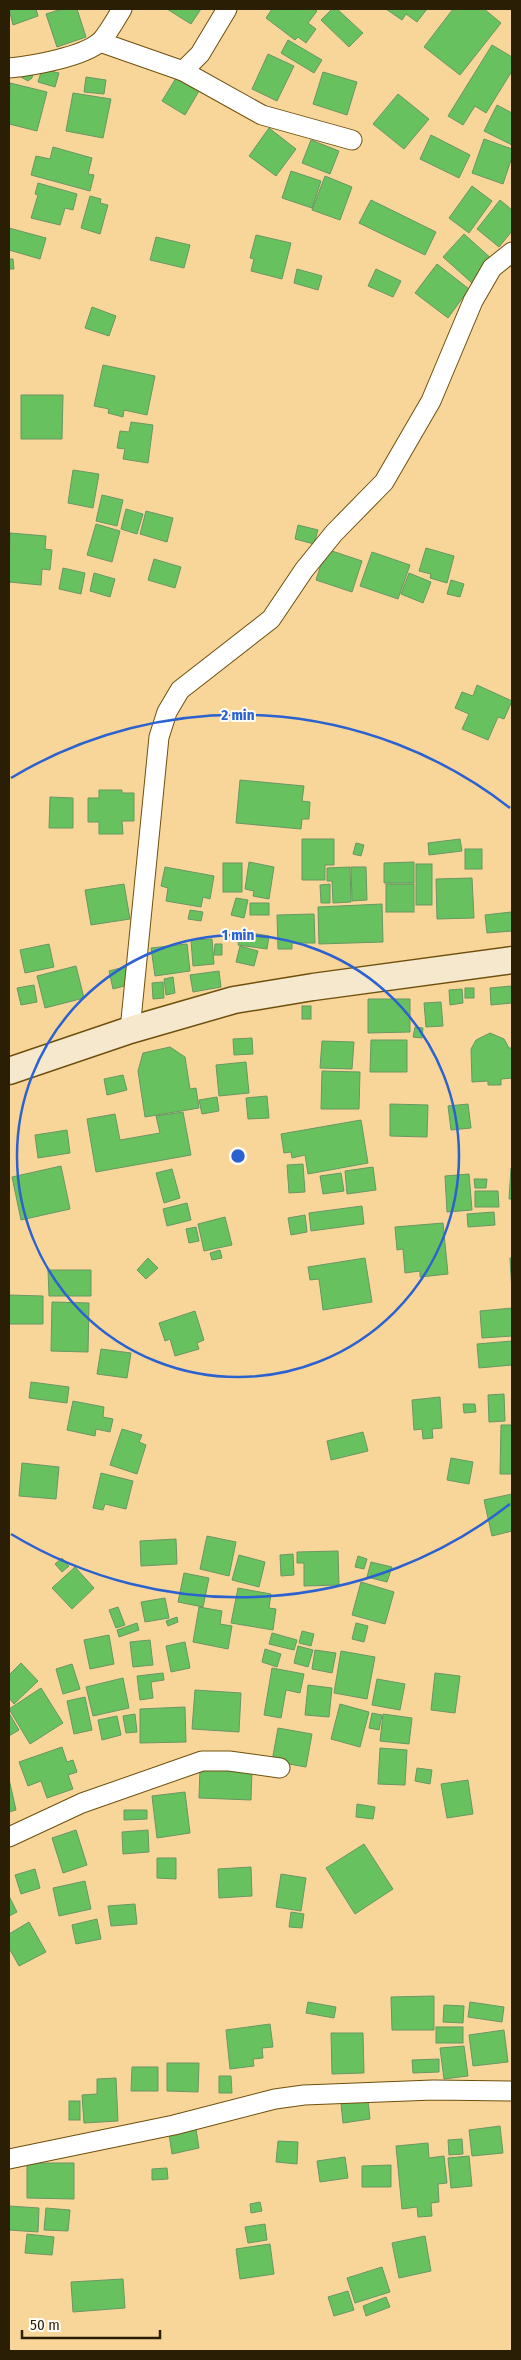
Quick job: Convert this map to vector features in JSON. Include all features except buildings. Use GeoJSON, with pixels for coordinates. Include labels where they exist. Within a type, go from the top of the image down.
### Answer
{"type":"FeatureCollection","features":[{"type":"Feature","properties":{"kind":"main road"},"geometry":{"type":"LineString","coordinates":[[9,1071],[130,1030],[234,1000],[313,987],[512,960]]}},
{"type":"Feature","properties":{"kind":"street"},"geometry":{"type":"LineString","coordinates":[[9,68],[40,65],[72,55],[100,42],[122,9]]}},
{"type":"Feature","properties":{"kind":"street"},"geometry":{"type":"LineString","coordinates":[[183,72],[200,54],[227,9]]}},
{"type":"Feature","properties":{"kind":"street"},"geometry":{"type":"LineString","coordinates":[[100,42],[183,72],[262,115],[352,140]]}},
{"type":"Feature","properties":{"kind":"street"},"geometry":{"type":"LineString","coordinates":[[130,1030],[158,737],[167,712],[180,690],[271,619],[304,570],[334,533],[384,482],[431,401],[473,301],[492,268],[512,252]]}},
{"type":"Feature","properties":{"kind":"street"},"geometry":{"type":"LineString","coordinates":[[9,1838],[82,1802],[202,1761],[229,1761],[280,1768]]}},
{"type":"Feature","properties":{"kind":"street"},"geometry":{"type":"LineString","coordinates":[[9,2159],[174,2126],[275,2099],[433,2090],[512,2091]]}}]}
